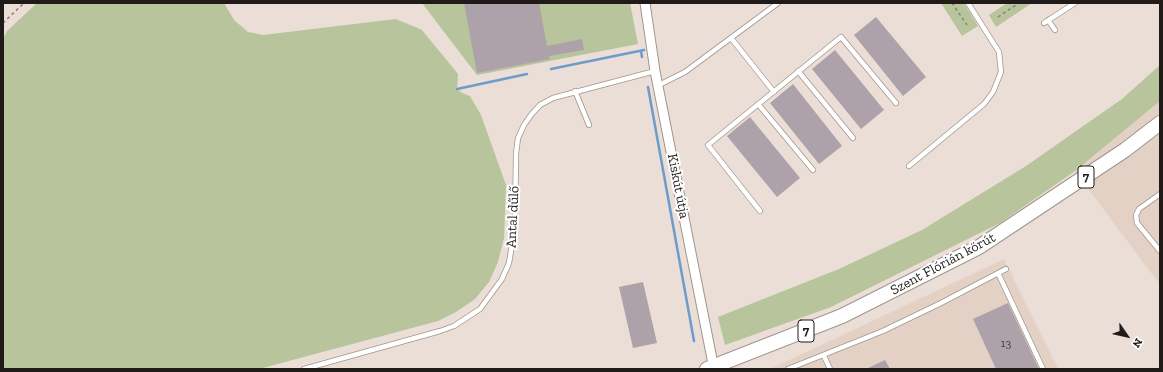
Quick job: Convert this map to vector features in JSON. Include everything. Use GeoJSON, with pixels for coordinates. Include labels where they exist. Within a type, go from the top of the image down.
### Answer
{"type":"FeatureCollection","features":[{"type":"Feature","properties":{"kind":"main road","name":"Szent Flórián körút"},"geometry":{"type":"LineString","coordinates":[[711,368],[842,316],[979,247],[1125,150],[1160,123]]}},
{"type":"Feature","properties":{"kind":"street","name":"Kiskút útja"},"geometry":{"type":"LineString","coordinates":[[645,3],[655,71],[659,85],[711,368]]}},
{"type":"Feature","properties":{"kind":"lane"},"geometry":{"type":"LineString","coordinates":[[659,85],[685,72],[778,3]]}},
{"type":"Feature","properties":{"kind":"lane"},"geometry":{"type":"LineString","coordinates":[[909,166],[984,104],[993,92],[1001,72],[999,52],[968,3]]}},
{"type":"Feature","properties":{"kind":"lane"},"geometry":{"type":"LineString","coordinates":[[1055,30],[1046,21],[1075,3]]}},
{"type":"Feature","properties":{"kind":"lane"},"geometry":{"type":"LineString","coordinates":[[760,211],[708,145],[841,37],[896,103]]}},
{"type":"Feature","properties":{"kind":"lane"},"geometry":{"type":"LineString","coordinates":[[731,38],[774,92]]}},
{"type":"Feature","properties":{"kind":"lane","name":"Antal dűlő"},"geometry":{"type":"LineString","coordinates":[[304,369],[440,331],[454,326],[480,309],[502,279],[509,263],[513,247],[516,154],[518,138],[524,125],[540,105],[553,98],[575,90],[655,71]]}},
{"type":"Feature","properties":{"kind":"lane"},"geometry":{"type":"LineString","coordinates":[[798,72],[853,138]]}},
{"type":"Feature","properties":{"kind":"lane"},"geometry":{"type":"LineString","coordinates":[[575,90],[589,125]]}},
{"type":"Feature","properties":{"kind":"lane"},"geometry":{"type":"LineString","coordinates":[[758,104],[813,170]]}},
{"type":"Feature","properties":{"kind":"lane"},"geometry":{"type":"LineString","coordinates":[[1160,194],[1139,209],[1136,216],[1137,223],[1160,251]]}},
{"type":"Feature","properties":{"kind":"lane"},"geometry":{"type":"LineString","coordinates":[[788,369],[824,356],[941,303],[1006,269]]}},
{"type":"Feature","properties":{"kind":"lane"},"geometry":{"type":"LineString","coordinates":[[998,273],[1043,369]]}},
{"type":"Feature","properties":{"kind":"lane"},"geometry":{"type":"LineString","coordinates":[[824,356],[830,369]]}},
{"type":"Feature","properties":{"kind":"path"},"geometry":{"type":"LineString","coordinates":[[3,23],[24,3]]}},
{"type":"Feature","properties":{"kind":"path"},"geometry":{"type":"LineString","coordinates":[[952,3],[967,25]]}},
{"type":"Feature","properties":{"kind":"path"},"geometry":{"type":"LineString","coordinates":[[998,18],[1019,3]]}},
{"type":"Feature","properties":{"kind":"shaded area"},"geometry":{"type":"Polygon","coordinates":[[[1160,101],[1160,285],[1075,171],[1160,101]]]}},
{"type":"Feature","properties":{"kind":"shaded area"},"geometry":{"type":"Polygon","coordinates":[[[1004,259],[1058,369],[770,369],[1004,259]]]}},
{"type":"Feature","properties":{"kind":"green space"},"geometry":{"type":"Polygon","coordinates":[[[37,3],[224,3],[234,20],[248,32],[263,35],[396,19],[422,30],[458,74],[457,89],[470,96],[481,115],[506,185],[504,238],[498,262],[489,282],[475,299],[456,312],[438,321],[259,369],[3,369],[3,39],[7,31],[37,3]]]}},
{"type":"Feature","properties":{"kind":"green space"},"geometry":{"type":"Polygon","coordinates":[[[422,3],[630,3],[638,44],[477,75],[422,3]]]}},
{"type":"Feature","properties":{"kind":"green space"},"geometry":{"type":"Polygon","coordinates":[[[941,3],[964,3],[978,26],[962,36],[941,3]]]}},
{"type":"Feature","properties":{"kind":"green space"},"geometry":{"type":"Polygon","coordinates":[[[1007,3],[1032,3],[996,27],[989,15],[1007,3]]]}},
{"type":"Feature","properties":{"kind":"green space"},"geometry":{"type":"Polygon","coordinates":[[[1160,65],[1160,101],[1075,171],[1000,223],[831,307],[725,345],[718,317],[839,269],[922,230],[1026,166],[1122,99],[1160,65]]]}},
{"type":"Feature","properties":{"kind":"building"},"geometry":{"type":"Polygon","coordinates":[[[464,3],[539,3],[547,46],[582,39],[584,50],[549,56],[550,59],[477,73],[464,3]]]}},
{"type":"Feature","properties":{"kind":"building"},"geometry":{"type":"Polygon","coordinates":[[[876,17],[926,77],[903,96],[854,35],[876,17]]]}},
{"type":"Feature","properties":{"kind":"building"},"geometry":{"type":"Polygon","coordinates":[[[835,50],[884,110],[861,129],[812,69],[835,50]]]}},
{"type":"Feature","properties":{"kind":"building"},"geometry":{"type":"Polygon","coordinates":[[[793,84],[842,146],[819,164],[770,103],[793,84]]]}},
{"type":"Feature","properties":{"kind":"building"},"geometry":{"type":"Polygon","coordinates":[[[750,117],[800,178],[777,197],[727,136],[750,117]]]}},
{"type":"Feature","properties":{"kind":"building"},"geometry":{"type":"Polygon","coordinates":[[[643,282],[657,343],[633,348],[619,287],[643,282]]]}},
{"type":"Feature","properties":{"kind":"building"},"geometry":{"type":"Polygon","coordinates":[[[1008,303],[1039,369],[996,369],[973,319],[1008,303]]]}},
{"type":"Feature","properties":{"kind":"building"},"geometry":{"type":"Polygon","coordinates":[[[885,360],[890,369],[866,369],[885,360]]]}},
{"type":"Feature","properties":{"kind":"waterway"},"geometry":{"type":"LineString","coordinates":[[551,69],[644,50]]}},
{"type":"Feature","properties":{"kind":"waterway"},"geometry":{"type":"LineString","coordinates":[[641,51],[642,57]]}},
{"type":"Feature","properties":{"kind":"waterway"},"geometry":{"type":"LineString","coordinates":[[457,89],[527,74]]}},
{"type":"Feature","properties":{"kind":"waterway"},"geometry":{"type":"LineString","coordinates":[[648,87],[694,341]]}}]}
